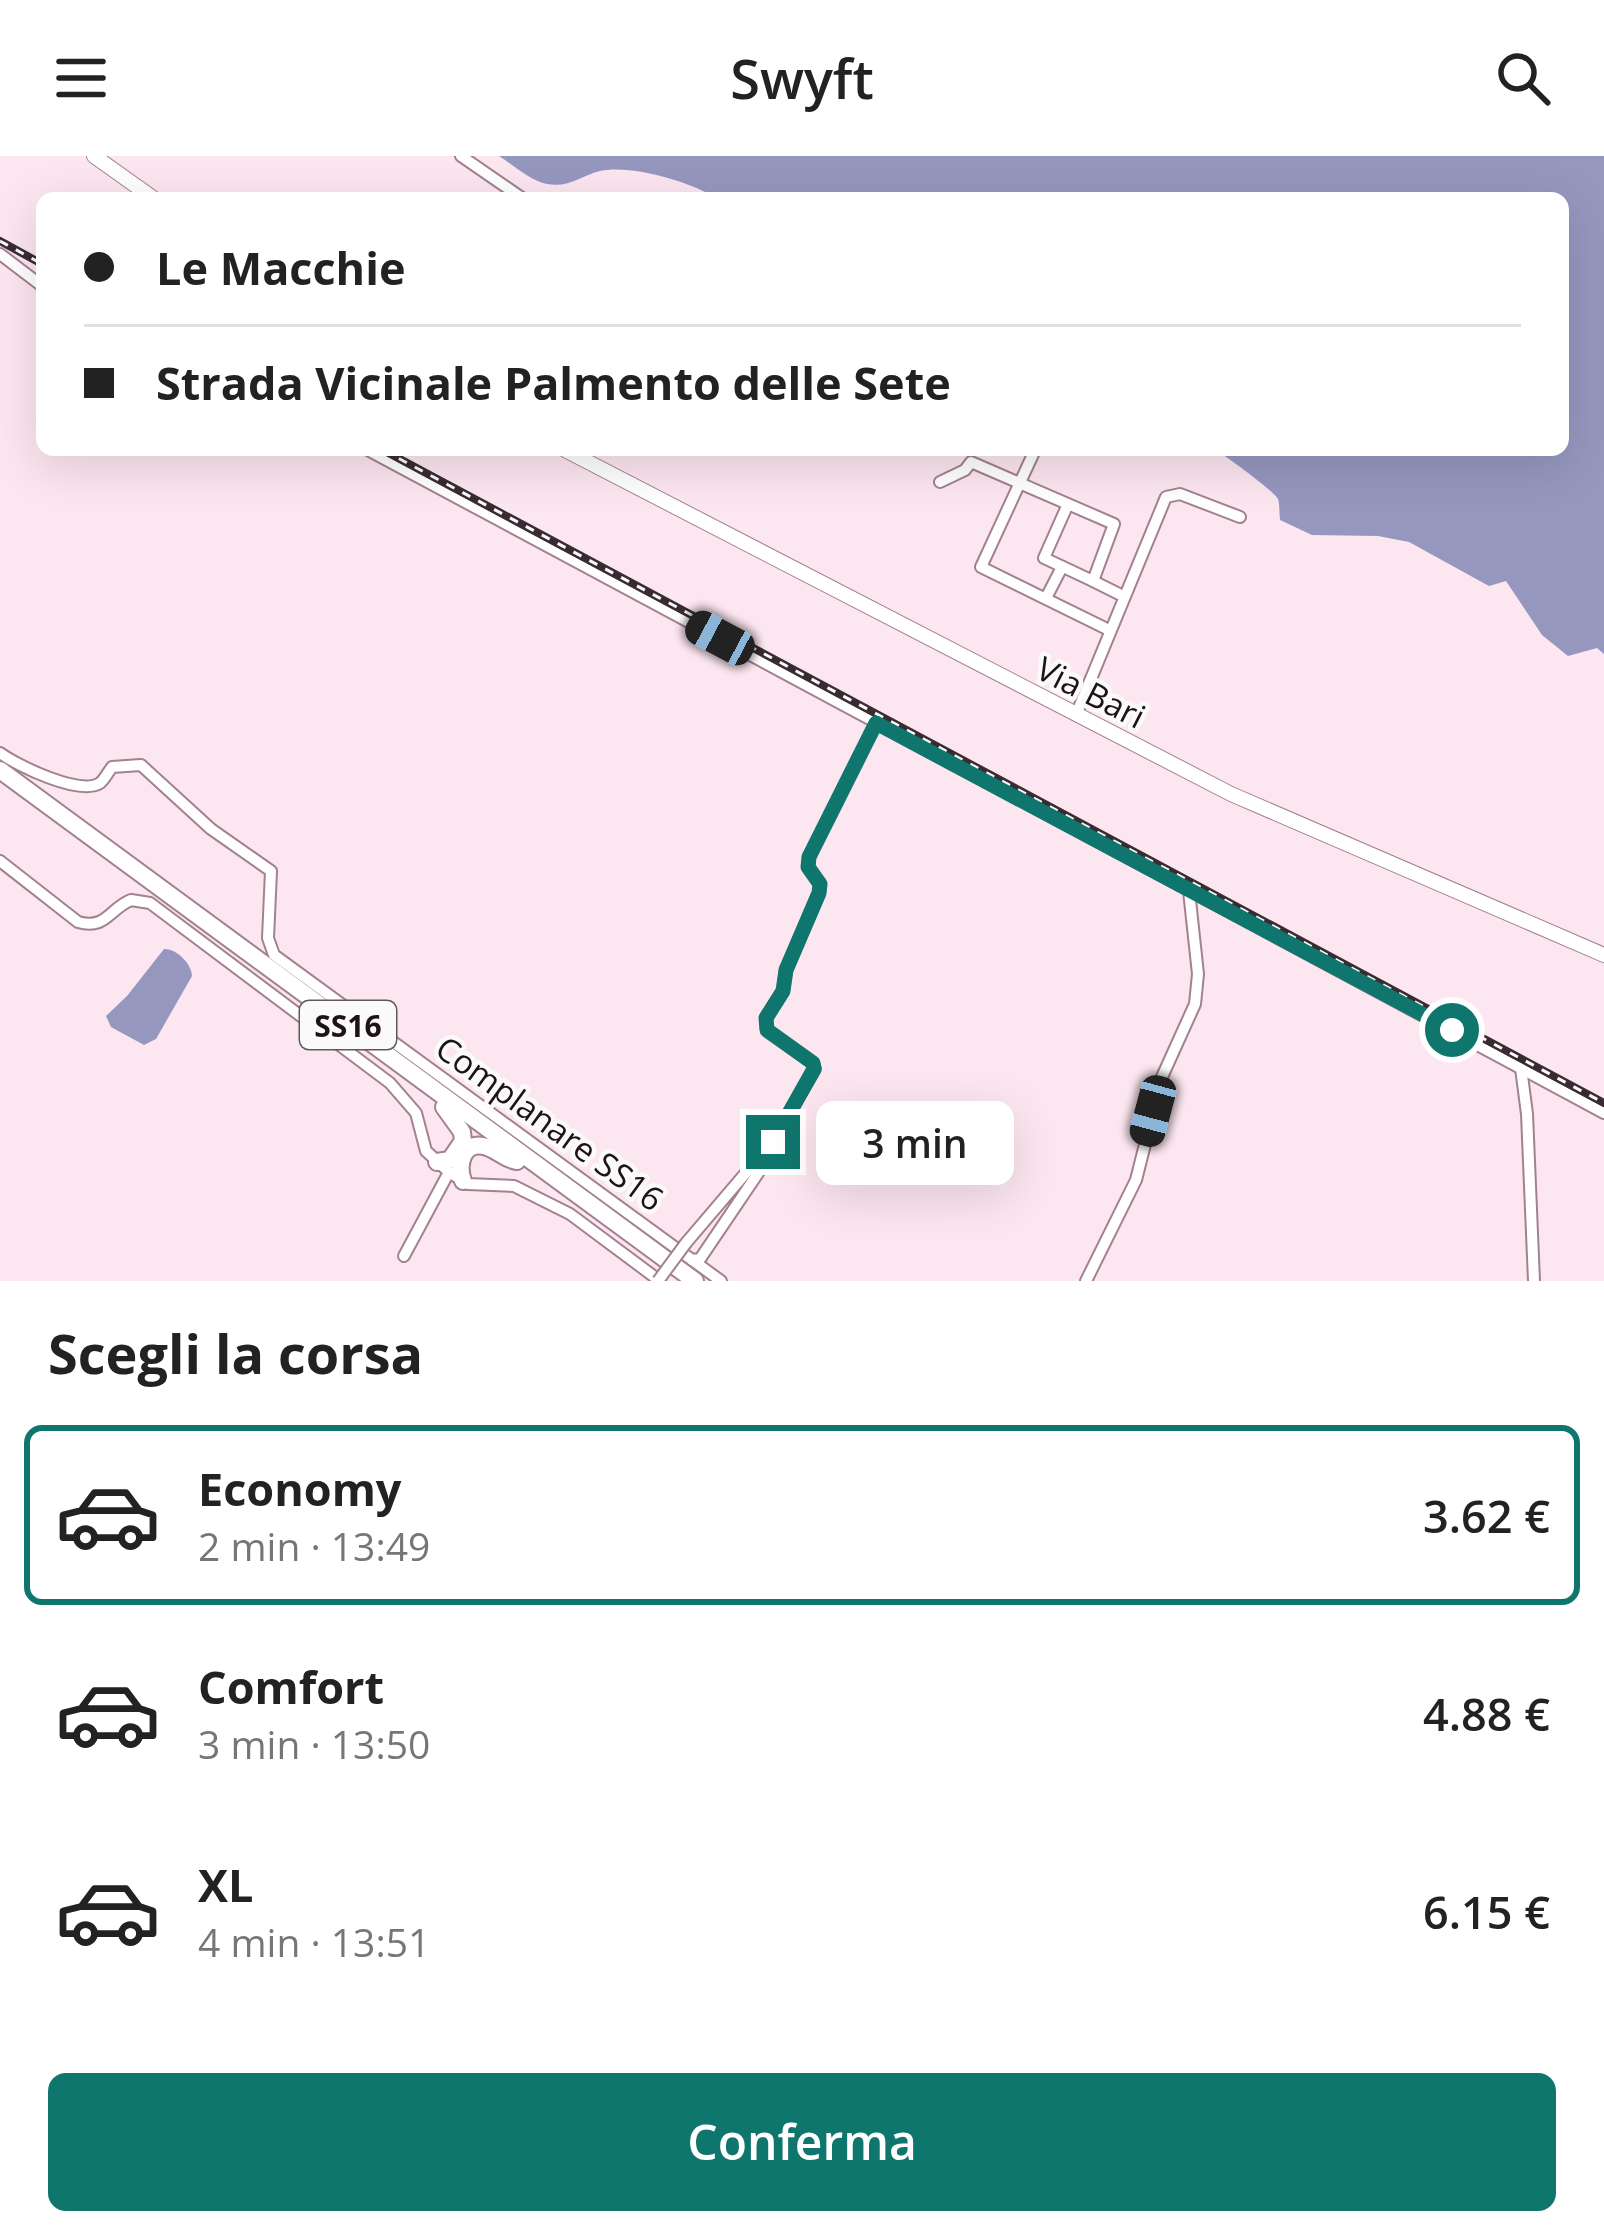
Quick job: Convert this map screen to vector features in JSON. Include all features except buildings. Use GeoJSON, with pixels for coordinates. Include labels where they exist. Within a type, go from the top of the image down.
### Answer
{"type":"FeatureCollection","features":[{"type":"Feature","properties":{"kind":"highway","name":"SS16"},"geometry":{"type":"LineString","coordinates":[[0,770],[695,1281]]}},
{"type":"Feature","properties":{"kind":"highway","name":"SS16"},"geometry":{"type":"LineString","coordinates":[[0,781],[680,1281]]}},
{"type":"Feature","properties":{"kind":"highway"},"geometry":{"type":"LineString","coordinates":[[444,1107],[463,1141],[452,1168]]}},
{"type":"Feature","properties":{"kind":"highway"},"geometry":{"type":"LineString","coordinates":[[452,1168],[467,1150],[478,1146],[517,1161]]}},
{"type":"Feature","properties":{"kind":"main road"},"geometry":{"type":"LineString","coordinates":[[94,156],[145,192]]}},
{"type":"Feature","properties":{"kind":"main road","name":"Via Bari"},"geometry":{"type":"LineString","coordinates":[[578,456],[1288,820],[1604,955]]}},
{"type":"Feature","properties":{"kind":"street"},"geometry":{"type":"LineString","coordinates":[[460,156],[513,192]]}},
{"type":"Feature","properties":{"kind":"street"},"geometry":{"type":"LineString","coordinates":[[0,254],[36,281]]}},
{"type":"Feature","properties":{"kind":"street"},"geometry":{"type":"LineString","coordinates":[[379,456],[1604,1112]]}},
{"type":"Feature","properties":{"kind":"street"},"geometry":{"type":"LineString","coordinates":[[1032,456],[981,567],[1105,628]]}},
{"type":"Feature","properties":{"kind":"street"},"geometry":{"type":"LineString","coordinates":[[940,482],[971,462],[1114,524],[1093,581]]}},
{"type":"Feature","properties":{"kind":"street"},"geometry":{"type":"LineString","coordinates":[[1076,715],[1166,497],[1180,494],[1240,517]]}},
{"type":"Feature","properties":{"kind":"street"},"geometry":{"type":"LineString","coordinates":[[1068,504],[1043,558],[1119,594]]}},
{"type":"Feature","properties":{"kind":"street"},"geometry":{"type":"LineString","coordinates":[[1046,598],[1062,567]]}},
{"type":"Feature","properties":{"kind":"street"},"geometry":{"type":"LineString","coordinates":[[0,861],[88,925],[103,922],[131,900],[150,903],[390,1083],[416,1113],[422,1142],[452,1168],[487,1187],[514,1186],[569,1214],[659,1281],[773,1142],[814,1069],[813,1063],[767,1030],[766,1018],[783,991],[786,970],[819,893],[820,884],[808,867],[809,857],[876,723]]}},
{"type":"Feature","properties":{"kind":"street","name":"Complanare SS16"},"geometry":{"type":"LineString","coordinates":[[0,753],[20,767],[82,788],[99,784],[112,767],[142,765],[211,829],[271,871],[268,938],[274,955],[721,1281]]}},
{"type":"Feature","properties":{"kind":"street"},"geometry":{"type":"LineString","coordinates":[[1086,1281],[1136,1180],[1168,1061],[1195,1004],[1198,974],[1189,891]]}},
{"type":"Feature","properties":{"kind":"street"},"geometry":{"type":"LineString","coordinates":[[1521,1068],[1528,1114],[1534,1281]]}},
{"type":"Feature","properties":{"kind":"street"},"geometry":{"type":"LineString","coordinates":[[692,1260],[700,1259],[763,1168],[773,1142]]}},
{"type":"Feature","properties":{"kind":"street"},"geometry":{"type":"LineString","coordinates":[[404,1256],[452,1168]]}},
{"type":"Feature","properties":{"kind":"water"},"geometry":{"type":"Polygon","coordinates":[[[499,156],[1604,156],[1604,654],[1597,648],[1568,656],[1542,635],[1506,581],[1489,586],[1409,542],[1378,536],[1312,535],[1280,520],[1275,495],[1224,456],[1569,456],[1569,192],[704,192],[628,170],[600,171],[555,185],[528,176],[499,156]]]}},
{"type":"Feature","properties":{"kind":"water"},"geometry":{"type":"Polygon","coordinates":[[[164,949],[182,958],[192,976],[156,1039],[144,1045],[111,1027],[106,1016],[164,949]]]}},
{"type":"Feature","properties":{"kind":"railway"},"geometry":{"type":"LineString","coordinates":[[0,241],[36,261]]}},
{"type":"Feature","properties":{"kind":"railway"},"geometry":{"type":"LineString","coordinates":[[394,456],[1604,1103]]}},
{"type":"Feature","properties":{"kind":"route"},"geometry":{"type":"LineString","coordinates":[[773,1142],[814,1069],[813,1063],[767,1030],[766,1018],[783,991],[786,970],[819,893],[820,884],[808,867],[809,857],[876,723],[1452,1030]]}}]}
